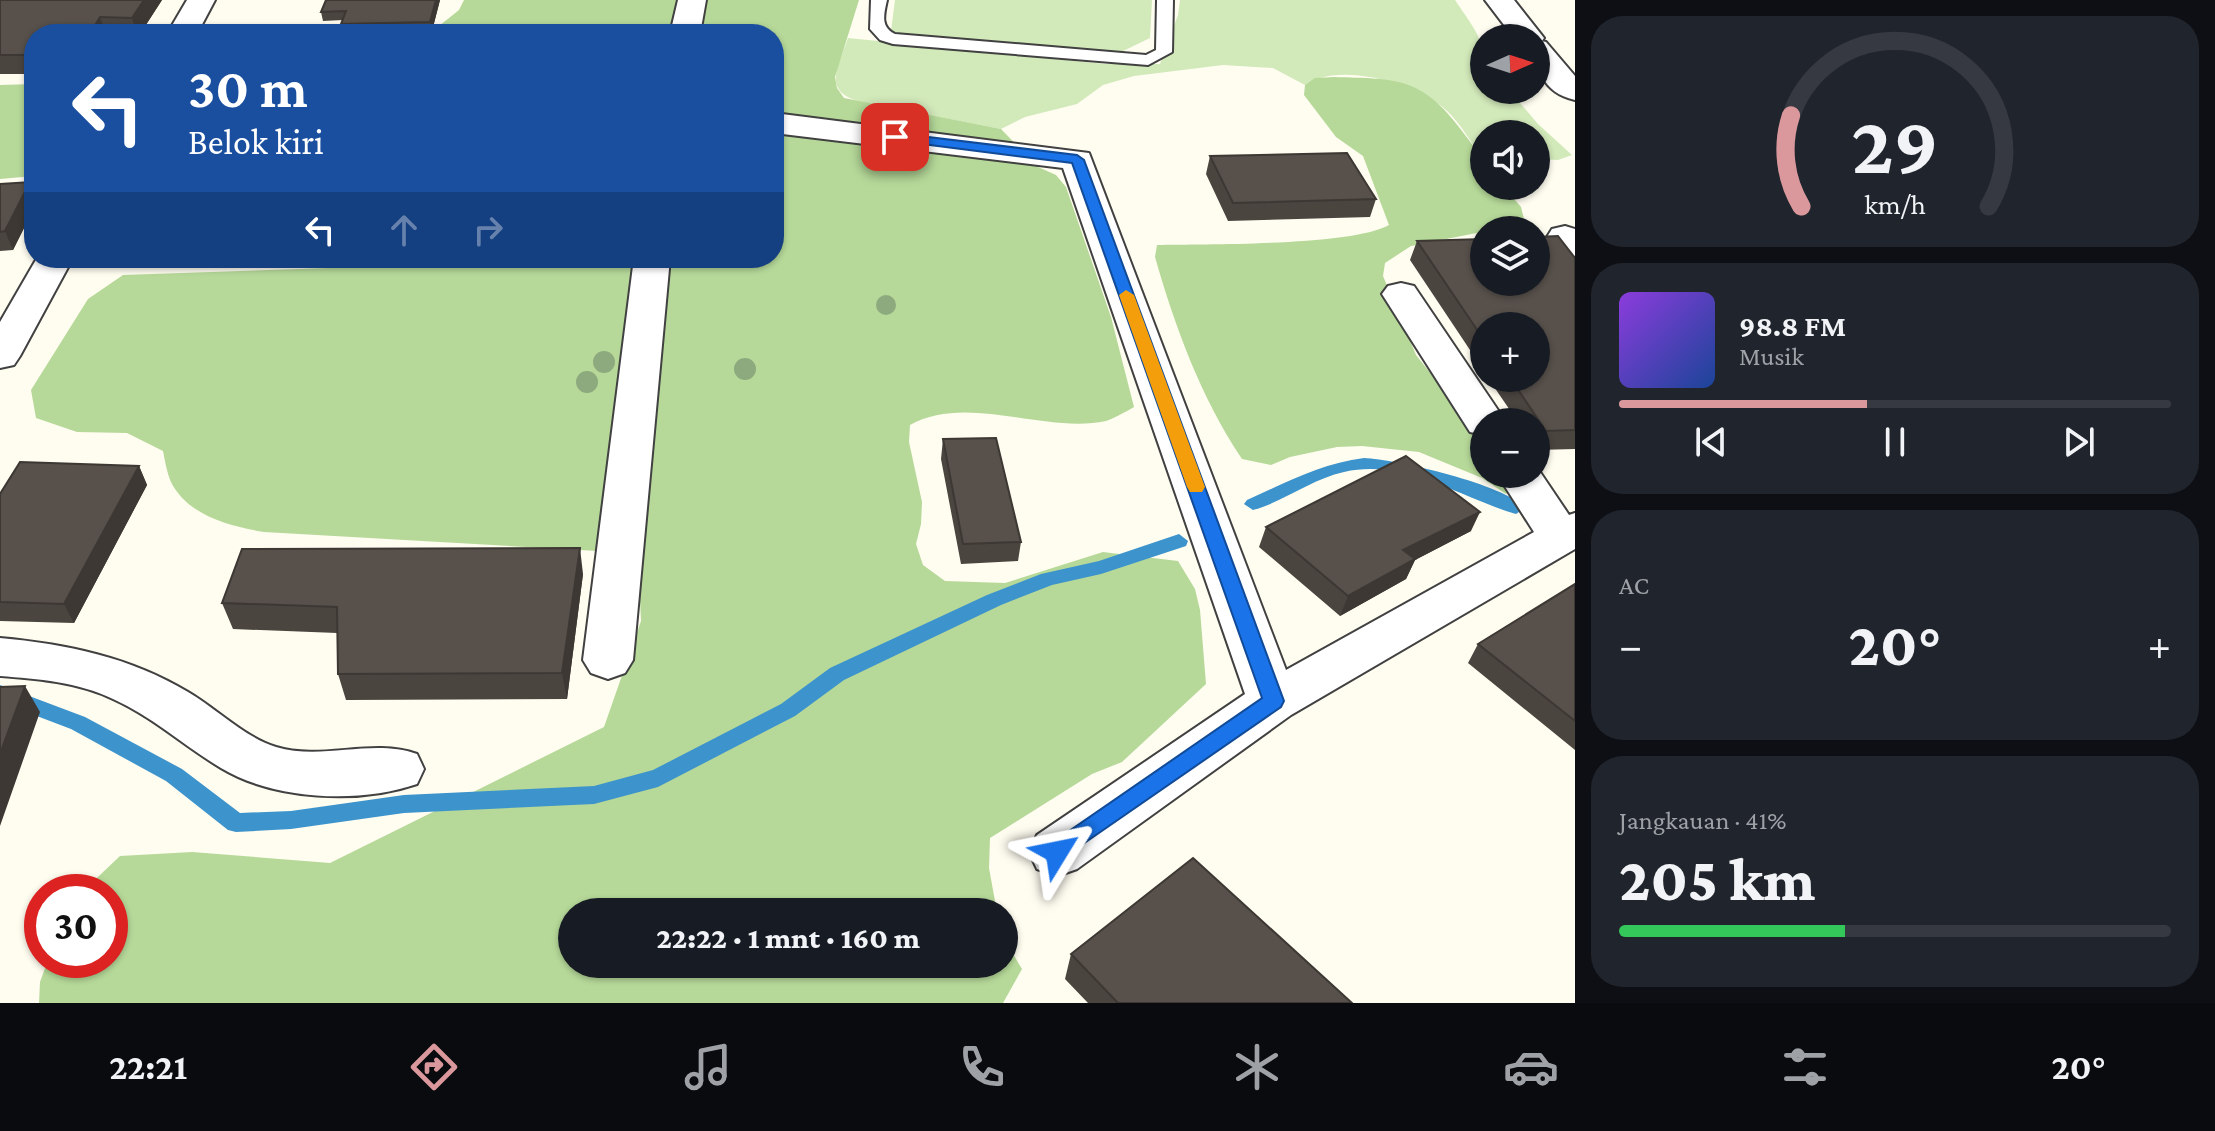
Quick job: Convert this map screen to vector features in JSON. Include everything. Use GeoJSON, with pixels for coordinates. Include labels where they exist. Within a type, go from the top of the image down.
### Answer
{"type":"FeatureCollection","features":[{"type":"Feature","properties":{"kind":"street"},"geometry":{"type":"LineString","coordinates":[[188,24],[201,0]]}},
{"type":"Feature","properties":{"kind":"street"},"geometry":{"type":"LineString","coordinates":[[687,24],[692,0]]}},
{"type":"Feature","properties":{"kind":"street"},"geometry":{"type":"LineString","coordinates":[[1499,0],[1518,24]]}},
{"type":"Feature","properties":{"kind":"street"},"geometry":{"type":"LineString","coordinates":[[1550,66],[1575,91]]}},
{"type":"Feature","properties":{"kind":"street"},"geometry":{"type":"LineString","coordinates":[[784,124],[1077,160],[1273,701]]}},
{"type":"Feature","properties":{"kind":"street"},"geometry":{"type":"LineString","coordinates":[[0,356],[49,268]]}},
{"type":"Feature","properties":{"kind":"street"},"geometry":{"type":"LineString","coordinates":[[608,660],[651,268]]}},
{"type":"Feature","properties":{"kind":"street"},"geometry":{"type":"LineString","coordinates":[[1401,294],[1476,408]]}},
{"type":"Feature","properties":{"kind":"street"},"geometry":{"type":"LineString","coordinates":[[1057,852],[1273,701],[1568,533],[1531,488]]}},
{"type":"Feature","properties":{"kind":"street"},"geometry":{"type":"LineString","coordinates":[[0,657],[88,668],[168,705],[243,755],[270,767],[300,773],[398,769]]}},
{"type":"Feature","properties":{"kind":"lane"},"geometry":{"type":"LineString","coordinates":[[879,0],[874,21],[880,33],[893,39],[1148,60],[1164,52],[1165,0]]}},
{"type":"Feature","properties":{"kind":"green space"},"geometry":{"type":"Polygon","coordinates":[[[464,0],[859,0],[835,77],[837,88],[844,98],[1001,129],[1038,167],[1056,175],[1066,187],[1111,317],[1134,407],[1106,421],[1082,424],[956,413],[932,416],[910,425],[909,442],[922,502],[916,544],[923,565],[945,581],[1005,583],[1103,552],[1178,561],[1195,589],[1200,610],[1206,684],[1122,762],[1092,774],[990,838],[989,868],[994,898],[558,898],[558,978],[1017,978],[1003,1003],[39,1003],[41,978],[128,978],[128,874],[101,874],[120,856],[192,852],[330,863],[604,727],[641,621],[639,578],[598,551],[264,532],[238,526],[211,518],[178,494],[167,471],[163,451],[127,433],[77,432],[36,418],[31,390],[88,299],[123,275],[329,268],[784,268],[784,24],[442,24],[459,10],[464,0]]]}},
{"type":"Feature","properties":{"kind":"green space"},"geometry":{"type":"Polygon","coordinates":[[[895,0],[1152,0],[1150,38],[1121,52],[906,37],[891,31],[895,0]]]}},
{"type":"Feature","properties":{"kind":"green space"},"geometry":{"type":"Polygon","coordinates":[[[1180,0],[1455,0],[1471,24],[1470,104],[1521,104],[1535,120],[1470,120],[1470,140],[1446,110],[1417,91],[1398,84],[1357,75],[1337,75],[1305,85],[1273,68],[1223,65],[1134,76],[1103,85],[1077,104],[1025,117],[1001,129],[862,102],[849,98],[837,85],[837,69],[848,38],[1105,64],[1160,64],[1178,15],[1180,0]]]}},
{"type":"Feature","properties":{"kind":"green space"},"geometry":{"type":"Polygon","coordinates":[[[1315,78],[1392,81],[1421,91],[1448,113],[1470,142],[1470,200],[1515,200],[1521,207],[1523,216],[1470,216],[1470,234],[1411,246],[1385,263],[1383,276],[1416,355],[1470,423],[1470,473],[1419,452],[1362,446],[1337,447],[1290,457],[1271,465],[1242,459],[1214,412],[1191,361],[1155,257],[1157,245],[1312,240],[1370,232],[1389,225],[1363,156],[1336,137],[1304,95],[1305,85],[1315,78]]]}},
{"type":"Feature","properties":{"kind":"green space"},"geometry":{"type":"Polygon","coordinates":[[[24,84],[24,177],[0,179],[0,85],[24,84]]]}},
{"type":"Feature","properties":{"kind":"green space"},"geometry":{"type":"Polygon","coordinates":[[[1550,135],[1572,155],[1550,160],[1550,135]]]}},
{"type":"Feature","properties":{"kind":"green space"},"geometry":{"type":"Polygon","coordinates":[[[1497,488],[1512,488],[1506,494],[1497,488]]]}},
{"type":"Feature","properties":{"kind":"building"},"geometry":{"type":"Polygon","coordinates":[[[0,0],[144,0],[132,18],[100,17],[96,24],[24,24],[24,55],[0,55],[0,0]]]}},
{"type":"Feature","properties":{"kind":"building"},"geometry":{"type":"Polygon","coordinates":[[[326,0],[436,0],[430,22],[341,24],[346,11],[321,12],[326,0]]]}},
{"type":"Feature","properties":{"kind":"building"},"geometry":{"type":"Polygon","coordinates":[[[1347,153],[1376,199],[1233,203],[1210,156],[1347,153]]]}},
{"type":"Feature","properties":{"kind":"building"},"geometry":{"type":"Polygon","coordinates":[[[24,182],[24,194],[5,231],[0,232],[0,184],[24,182]]]}},
{"type":"Feature","properties":{"kind":"building"},"geometry":{"type":"Polygon","coordinates":[[[1550,236],[1558,236],[1575,258],[1575,430],[1550,431],[1550,408],[1530,408],[1520,392],[1550,392],[1550,312],[1470,312],[1470,319],[1417,241],[1470,239],[1470,296],[1550,296],[1550,236]]]}},
{"type":"Feature","properties":{"kind":"building"},"geometry":{"type":"Polygon","coordinates":[[[996,438],[1021,542],[963,544],[943,439],[996,438]]]}},
{"type":"Feature","properties":{"kind":"building"},"geometry":{"type":"Polygon","coordinates":[[[1406,456],[1480,512],[1403,550],[1415,559],[1348,596],[1266,527],[1406,456]]]}},
{"type":"Feature","properties":{"kind":"building"},"geometry":{"type":"Polygon","coordinates":[[[20,462],[139,466],[64,604],[0,602],[0,494],[20,462]]]}},
{"type":"Feature","properties":{"kind":"building"},"geometry":{"type":"Polygon","coordinates":[[[580,548],[562,673],[338,674],[337,607],[222,603],[242,549],[580,548]]]}},
{"type":"Feature","properties":{"kind":"building"},"geometry":{"type":"Polygon","coordinates":[[[1575,584],[1575,721],[1478,644],[1575,584]]]}},
{"type":"Feature","properties":{"kind":"building"},"geometry":{"type":"Polygon","coordinates":[[[25,686],[0,754],[0,687],[25,686]]]}},
{"type":"Feature","properties":{"kind":"building"},"geometry":{"type":"Polygon","coordinates":[[[1193,858],[1352,1003],[1118,1003],[1071,954],[1193,858]]]}},
{"type":"Feature","properties":{"kind":"waterway"},"geometry":{"type":"LineString","coordinates":[[1253,504],[1333,469],[1364,464],[1386,465],[1432,475],[1516,508]]}},
{"type":"Feature","properties":{"kind":"waterway"},"geometry":{"type":"LineString","coordinates":[[0,693],[78,723],[174,775],[236,823],[291,820],[404,804],[594,795],[658,778],[788,710],[837,674],[994,600],[1048,579],[1101,567],[1179,541]]}},
{"type":"Feature","properties":{"kind":"slow traffic"},"geometry":{"type":"LineString","coordinates":[[1126,295],[1196,487]]}},
{"type":"Feature","properties":{"kind":"route"},"geometry":{"type":"LineString","coordinates":[[895,137],[1077,160],[1273,701],[1057,852]]}}]}
